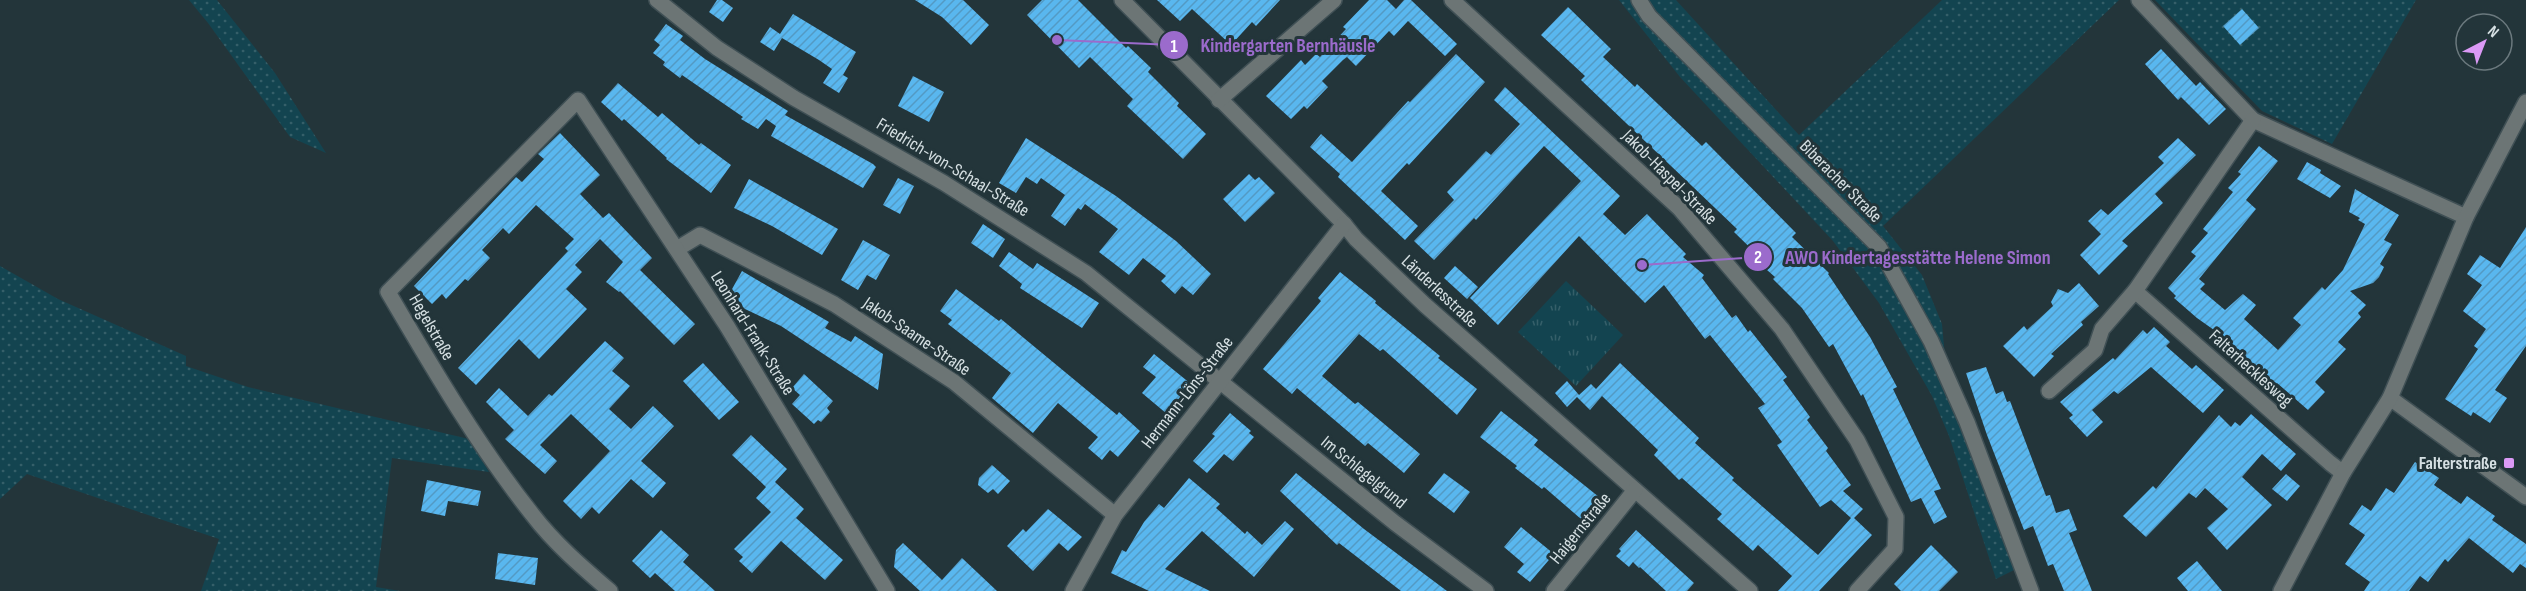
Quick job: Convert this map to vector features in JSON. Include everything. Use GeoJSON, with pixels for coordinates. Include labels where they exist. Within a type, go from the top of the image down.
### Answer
{"type":"FeatureCollection","features":[{"type":"Feature","properties":{"kind":"street","name":"Friedrich-von-Schaal-Straße"},"geometry":{"type":"LineString","coordinates":[[657,0],[717,48],[794,98],[953,188],[1086,273],[1220,381]]}},
{"type":"Feature","properties":{"kind":"street","name":"Länderlesstraße"},"geometry":{"type":"LineString","coordinates":[[1122,0],[1344,224],[1356,239],[1425,305],[1750,591]]}},
{"type":"Feature","properties":{"kind":"street"},"geometry":{"type":"LineString","coordinates":[[1219,100],[1334,0]]}},
{"type":"Feature","properties":{"kind":"street","name":"Jakob-Haspel-Straße"},"geometry":{"type":"LineString","coordinates":[[1452,0],[1678,208],[1782,329],[1857,440],[1896,517],[1895,549],[1857,591]]}},
{"type":"Feature","properties":{"kind":"street","name":"Biberacher Straße"},"geometry":{"type":"LineString","coordinates":[[1639,0],[1657,24],[1879,247],[1931,341],[1949,381],[2031,591]]}},
{"type":"Feature","properties":{"kind":"street"},"geometry":{"type":"LineString","coordinates":[[2139,0],[2253,120],[2466,217]]}},
{"type":"Feature","properties":{"kind":"street","name":"Leonhard-Frank-Straße"},"geometry":{"type":"LineString","coordinates":[[578,100],[727,326],[887,591]]}},
{"type":"Feature","properties":{"kind":"street","name":"Hegelstraße"},"geometry":{"type":"LineString","coordinates":[[578,100],[388,292],[437,375],[532,515],[573,560],[610,591]]}},
{"type":"Feature","properties":{"kind":"street"},"geometry":{"type":"LineString","coordinates":[[2281,591],[2343,473],[2390,398],[2466,217],[2526,102]]}},
{"type":"Feature","properties":{"kind":"street"},"geometry":{"type":"LineString","coordinates":[[2049,391],[2095,350],[2102,330],[2135,291],[2253,120]]}},
{"type":"Feature","properties":{"kind":"street","name":"Hermann-Löns-Straße"},"geometry":{"type":"LineString","coordinates":[[1073,591],[1115,515],[1344,224]]}},
{"type":"Feature","properties":{"kind":"street","name":"Jakob-Saame-Straße"},"geometry":{"type":"LineString","coordinates":[[677,249],[700,235],[834,304],[954,382],[1115,515]]}},
{"type":"Feature","properties":{"kind":"street","name":"Falterhecklesweg"},"geometry":{"type":"LineString","coordinates":[[2135,291],[2343,473]]}},
{"type":"Feature","properties":{"kind":"street","name":"Im Schlegelgrund"},"geometry":{"type":"LineString","coordinates":[[1220,381],[1395,522],[1486,591]]}},
{"type":"Feature","properties":{"kind":"street"},"geometry":{"type":"LineString","coordinates":[[2390,398],[2526,497]]}},
{"type":"Feature","properties":{"kind":"street","name":"Haigernstraße"},"geometry":{"type":"LineString","coordinates":[[1554,591],[1635,490]]}},
{"type":"Feature","properties":{"kind":"green space"},"geometry":{"type":"Polygon","coordinates":[[[189,0],[217,0],[275,73],[326,153],[290,137],[189,0]]]}},
{"type":"Feature","properties":{"kind":"green space"},"geometry":{"type":"Polygon","coordinates":[[[1619,0],[1676,0],[1799,135],[1942,0],[2119,0],[1883,226],[1922,275],[1942,324],[1949,400],[2020,567],[1996,579],[1949,436],[1932,396],[1879,303],[1833,241],[1680,77],[1619,0]]]}},
{"type":"Feature","properties":{"kind":"green space"},"geometry":{"type":"Polygon","coordinates":[[[2155,0],[2416,0],[2332,144],[2262,111],[2155,0]]]}},
{"type":"Feature","properties":{"kind":"green space"},"geometry":{"type":"Polygon","coordinates":[[[0,266],[58,299],[186,356],[186,366],[248,387],[469,439],[489,472],[392,458],[376,587],[400,591],[201,591],[219,539],[27,474],[0,499],[0,266]]]}},
{"type":"Feature","properties":{"kind":"green space"},"geometry":{"type":"Polygon","coordinates":[[[1566,281],[1623,335],[1576,386],[1518,332],[1566,281]]]}},
{"type":"Feature","properties":{"kind":"building"},"geometry":{"type":"Polygon","coordinates":[[[717,0],[722,0],[733,8],[723,22],[709,12],[717,0]]]}},
{"type":"Feature","properties":{"kind":"building"},"geometry":{"type":"Polygon","coordinates":[[[915,0],[963,0],[989,25],[971,45],[942,17],[915,0]]]}},
{"type":"Feature","properties":{"kind":"building"},"geometry":{"type":"Polygon","coordinates":[[[1042,0],[1078,0],[1126,48],[1128,46],[1151,68],[1148,72],[1179,103],[1177,106],[1206,134],[1183,159],[1127,106],[1133,99],[1090,57],[1079,68],[1027,15],[1042,0]]]}},
{"type":"Feature","properties":{"kind":"building"},"geometry":{"type":"Polygon","coordinates":[[[1157,0],[1280,0],[1256,26],[1252,22],[1231,45],[1192,9],[1180,21],[1157,0]]]}},
{"type":"Feature","properties":{"kind":"building"},"geometry":{"type":"Polygon","coordinates":[[[1369,0],[1387,0],[1396,9],[1404,0],[1411,0],[1457,44],[1445,56],[1408,21],[1394,36],[1389,31],[1356,66],[1347,57],[1343,60],[1322,81],[1328,87],[1307,109],[1304,106],[1291,119],[1266,96],[1301,60],[1305,65],[1316,54],[1320,57],[1346,29],[1343,27],[1369,0]]]}},
{"type":"Feature","properties":{"kind":"building"},"geometry":{"type":"Polygon","coordinates":[[[1568,7],[1611,49],[1603,57],[1635,87],[1637,84],[1702,146],[1706,142],[1796,233],[1792,237],[1829,273],[1870,337],[1897,387],[1893,389],[1941,489],[1934,491],[1947,517],[1934,524],[1921,498],[1911,502],[1863,394],[1861,396],[1833,344],[1829,347],[1802,308],[1773,279],[1775,277],[1767,270],[1770,267],[1734,232],[1737,229],[1581,80],[1585,76],[1541,35],[1568,7]]]}},
{"type":"Feature","properties":{"kind":"building"},"geometry":{"type":"Polygon","coordinates":[[[2242,9],[2259,28],[2240,45],[2223,26],[2242,9]]]}},
{"type":"Feature","properties":{"kind":"building"},"geometry":{"type":"Polygon","coordinates":[[[793,14],[856,52],[843,75],[848,78],[839,93],[823,83],[832,69],[819,60],[782,38],[774,51],[760,42],[770,27],[780,34],[793,14]]]}},
{"type":"Feature","properties":{"kind":"building"},"geometry":{"type":"Polygon","coordinates":[[[666,24],[683,36],[680,40],[705,59],[788,111],[785,115],[873,164],[876,167],[863,188],[771,136],[776,126],[766,119],[758,129],[682,75],[680,78],[663,65],[665,62],[653,53],[660,45],[654,40],[666,24]]]}},
{"type":"Feature","properties":{"kind":"building"},"geometry":{"type":"Polygon","coordinates":[[[2161,49],[2196,86],[2200,82],[2226,109],[2209,125],[2181,97],[2178,100],[2145,64],[2161,49]]]}},
{"type":"Feature","properties":{"kind":"building"},"geometry":{"type":"Polygon","coordinates":[[[1456,54],[1485,82],[1409,165],[1407,163],[1381,191],[1418,226],[1405,240],[1338,177],[1340,174],[1310,147],[1321,134],[1352,162],[1408,101],[1410,102],[1456,54]]]}},
{"type":"Feature","properties":{"kind":"building"},"geometry":{"type":"Polygon","coordinates":[[[913,76],[944,92],[929,122],[898,106],[913,76]]]}},
{"type":"Feature","properties":{"kind":"building"},"geometry":{"type":"Polygon","coordinates":[[[618,83],[658,117],[662,113],[699,145],[701,143],[731,165],[711,193],[666,159],[624,119],[622,121],[601,102],[618,83]]]}},
{"type":"Feature","properties":{"kind":"building"},"geometry":{"type":"Polygon","coordinates":[[[1505,87],[1620,196],[1603,214],[1625,235],[1647,214],[1686,254],[1683,257],[1704,275],[1702,278],[1732,318],[1736,315],[1748,332],[1750,330],[1787,377],[1783,380],[1810,417],[1807,420],[1851,485],[1843,491],[1863,509],[1854,518],[1872,535],[1819,591],[1778,591],[1792,576],[1758,545],[1753,551],[1717,519],[1722,514],[1682,478],[1679,480],[1654,455],[1658,450],[1602,396],[1590,410],[1577,397],[1567,407],[1555,393],[1567,381],[1579,395],[1591,384],[1596,389],[1620,363],[1699,438],[1695,443],[1734,478],[1732,480],[1818,555],[1851,518],[1831,500],[1820,507],[1777,445],[1782,442],[1758,408],[1765,404],[1710,335],[1705,339],[1664,285],[1645,303],[1579,236],[1498,325],[1470,298],[1581,181],[1544,146],[1476,220],[1474,218],[1434,260],[1414,241],[1454,200],[1447,192],[1486,151],[1491,155],[1520,124],[1494,100],[1505,87]]]}},
{"type":"Feature","properties":{"kind":"building"},"geometry":{"type":"Polygon","coordinates":[[[560,133],[600,175],[580,194],[603,218],[609,213],[652,258],[640,270],[695,324],[674,345],[620,291],[606,282],[623,262],[600,239],[575,265],[582,272],[566,289],[587,309],[539,359],[519,339],[476,385],[458,368],[568,251],[565,248],[574,239],[536,205],[509,234],[503,228],[482,250],[490,258],[468,281],[465,279],[446,299],[442,294],[432,304],[414,286],[516,177],[522,182],[544,159],[538,154],[560,133]]]}},
{"type":"Feature","properties":{"kind":"building"},"geometry":{"type":"Polygon","coordinates":[[[1026,138],[1116,196],[1176,241],[1211,274],[1193,295],[1182,286],[1175,294],[1161,281],[1166,276],[1143,258],[1129,275],[1099,252],[1118,229],[1085,204],[1081,210],[1078,208],[1065,226],[1051,216],[1065,195],[1041,178],[1037,184],[1026,177],[1016,193],[999,183],[1026,138]]]}},
{"type":"Feature","properties":{"kind":"building"},"geometry":{"type":"Polygon","coordinates":[[[2178,138],[2196,155],[2155,194],[2163,203],[2122,241],[2128,246],[2099,275],[2080,255],[2101,234],[2088,221],[2101,209],[2108,215],[2164,163],[2158,157],[2178,138]]]}},
{"type":"Feature","properties":{"kind":"building"},"geometry":{"type":"Polygon","coordinates":[[[2259,146],[2278,161],[2246,200],[2256,209],[2199,279],[2205,284],[2200,289],[2225,310],[2243,294],[2256,305],[2244,319],[2278,350],[2301,325],[2293,318],[2322,287],[2325,290],[2343,270],[2365,224],[2349,212],[2355,189],[2399,215],[2384,240],[2392,244],[2380,264],[2384,267],[2379,277],[2373,283],[2350,291],[2366,305],[2358,313],[2361,317],[2338,342],[2346,349],[2315,382],[2325,392],[2308,410],[2277,383],[2275,385],[2214,330],[2174,298],[2176,296],[2168,288],[2196,256],[2191,252],[2208,233],[2203,229],[2233,192],[2228,188],[2241,174],[2238,172],[2259,146]]]}},
{"type":"Feature","properties":{"kind":"building"},"geometry":{"type":"Polygon","coordinates":[[[2307,162],[2341,186],[2330,198],[2297,179],[2307,162]]]}},
{"type":"Feature","properties":{"kind":"building"},"geometry":{"type":"Polygon","coordinates":[[[1249,174],[1255,180],[1259,177],[1275,193],[1245,222],[1223,199],[1249,174]]]}},
{"type":"Feature","properties":{"kind":"building"},"geometry":{"type":"Polygon","coordinates":[[[898,178],[914,186],[900,214],[883,205],[898,178]]]}},
{"type":"Feature","properties":{"kind":"building"},"geometry":{"type":"Polygon","coordinates":[[[749,179],[838,229],[822,255],[772,226],[734,208],[749,179]]]}},
{"type":"Feature","properties":{"kind":"building"},"geometry":{"type":"Polygon","coordinates":[[[983,224],[1005,239],[993,258],[971,243],[983,224]]]}},
{"type":"Feature","properties":{"kind":"building"},"geometry":{"type":"Polygon","coordinates":[[[2526,227],[2526,346],[2495,390],[2507,398],[2490,423],[2473,412],[2471,416],[2445,399],[2478,349],[2474,346],[2486,329],[2463,311],[2482,285],[2467,274],[2480,255],[2500,268],[2526,227]]]}},
{"type":"Feature","properties":{"kind":"building"},"geometry":{"type":"Polygon","coordinates":[[[863,240],[890,255],[876,280],[867,275],[858,290],[841,280],[863,240]]]}},
{"type":"Feature","properties":{"kind":"building"},"geometry":{"type":"Polygon","coordinates":[[[1009,252],[1033,269],[1037,263],[1099,303],[1082,328],[1020,288],[1022,284],[999,266],[1009,252]]]}},
{"type":"Feature","properties":{"kind":"building"},"geometry":{"type":"Polygon","coordinates":[[[1455,266],[1478,287],[1467,299],[1444,278],[1455,266]]]}},
{"type":"Feature","properties":{"kind":"building"},"geometry":{"type":"Polygon","coordinates":[[[742,271],[829,322],[825,328],[851,342],[855,336],[883,354],[878,390],[781,326],[726,300],[742,271]]]}},
{"type":"Feature","properties":{"kind":"building"},"geometry":{"type":"Polygon","coordinates":[[[1340,272],[1477,389],[1457,415],[1383,349],[1380,351],[1359,334],[1322,376],[1355,404],[1358,402],[1420,454],[1404,473],[1368,443],[1365,446],[1297,388],[1292,394],[1263,369],[1321,301],[1318,298],[1340,272]]]}},
{"type":"Feature","properties":{"kind":"building"},"geometry":{"type":"Polygon","coordinates":[[[2079,283],[2099,306],[2081,322],[2083,325],[2051,354],[2054,356],[2034,377],[2003,346],[2024,326],[2027,330],[2053,306],[2051,302],[2058,289],[2068,293],[2079,283]]]}},
{"type":"Feature","properties":{"kind":"building"},"geometry":{"type":"Polygon","coordinates":[[[956,289],[999,321],[1001,319],[1117,415],[1119,412],[1140,431],[1118,457],[1110,450],[1102,460],[1088,448],[1098,437],[1058,403],[1033,433],[992,398],[1011,373],[948,324],[952,320],[940,311],[956,289]]]}},
{"type":"Feature","properties":{"kind":"building"},"geometry":{"type":"Polygon","coordinates":[[[2154,327],[2170,342],[2166,346],[2192,369],[2196,365],[2224,390],[2203,413],[2151,367],[2118,394],[2114,391],[2092,410],[2103,422],[2087,437],[2069,418],[2073,415],[2060,402],[2113,358],[2115,360],[2143,330],[2147,334],[2154,327]]]}},
{"type":"Feature","properties":{"kind":"building"},"geometry":{"type":"Polygon","coordinates":[[[605,341],[624,358],[612,371],[630,386],[609,409],[631,429],[653,406],[674,426],[641,461],[666,483],[653,498],[631,479],[599,514],[592,507],[581,519],[563,501],[610,451],[571,414],[540,445],[557,461],[545,474],[505,439],[514,430],[486,402],[499,388],[528,416],[549,394],[552,396],[605,341]]]}},
{"type":"Feature","properties":{"kind":"building"},"geometry":{"type":"Polygon","coordinates":[[[1154,354],[1191,384],[1167,414],[1142,393],[1156,377],[1143,367],[1154,354]]]}},
{"type":"Feature","properties":{"kind":"building"},"geometry":{"type":"Polygon","coordinates":[[[703,363],[739,402],[719,420],[683,381],[703,363]]]}},
{"type":"Feature","properties":{"kind":"building"},"geometry":{"type":"Polygon","coordinates":[[[1986,367],[1996,394],[2003,391],[2007,402],[2010,401],[2046,496],[2050,495],[2056,513],[2069,509],[2077,530],[2069,533],[2092,591],[2064,591],[2053,564],[2048,566],[2033,526],[2024,530],[1966,373],[1986,367]]]}},
{"type":"Feature","properties":{"kind":"building"},"geometry":{"type":"Polygon","coordinates":[[[804,374],[833,401],[827,408],[830,412],[821,422],[818,420],[814,424],[792,404],[800,395],[792,388],[804,374]]]}},
{"type":"Feature","properties":{"kind":"building"},"geometry":{"type":"Polygon","coordinates":[[[1501,411],[1538,440],[1534,445],[1599,497],[1581,519],[1544,487],[1542,489],[1515,468],[1517,466],[1480,437],[1501,411]]]}},
{"type":"Feature","properties":{"kind":"building"},"geometry":{"type":"Polygon","coordinates":[[[1230,413],[1251,431],[1249,433],[1254,437],[1233,461],[1224,454],[1207,473],[1193,461],[1215,436],[1212,434],[1230,413]]]}},
{"type":"Feature","properties":{"kind":"building"},"geometry":{"type":"Polygon","coordinates":[[[2251,414],[2296,454],[2281,471],[2262,454],[2242,477],[2272,505],[2227,550],[2207,528],[2228,509],[2205,488],[2196,498],[2189,493],[2146,537],[2123,516],[2153,486],[2156,489],[2219,415],[2231,427],[2235,422],[2240,426],[2251,414]]]}},
{"type":"Feature","properties":{"kind":"building"},"geometry":{"type":"Polygon","coordinates":[[[751,435],[787,469],[775,482],[804,509],[796,518],[843,560],[825,580],[781,541],[752,573],[739,561],[743,557],[734,549],[771,512],[756,498],[766,487],[732,455],[751,435]]]}},
{"type":"Feature","properties":{"kind":"building"},"geometry":{"type":"Polygon","coordinates":[[[2415,462],[2439,478],[2434,485],[2461,504],[2467,496],[2495,516],[2492,520],[2526,544],[2526,568],[2520,564],[2513,573],[2469,538],[2448,562],[2445,559],[2428,582],[2420,576],[2409,591],[2364,591],[2370,582],[2345,564],[2365,535],[2349,524],[2362,505],[2371,511],[2386,488],[2394,493],[2415,462]]]}},
{"type":"Feature","properties":{"kind":"building"},"geometry":{"type":"Polygon","coordinates":[[[992,465],[1010,481],[998,494],[993,489],[988,493],[978,485],[979,478],[992,465]]]}},
{"type":"Feature","properties":{"kind":"building"},"geometry":{"type":"Polygon","coordinates":[[[1296,473],[1364,529],[1447,591],[1401,591],[1339,543],[1337,545],[1280,491],[1296,473]]]}},
{"type":"Feature","properties":{"kind":"building"},"geometry":{"type":"Polygon","coordinates":[[[1444,473],[1470,492],[1454,513],[1428,493],[1444,473]]]}},
{"type":"Feature","properties":{"kind":"building"},"geometry":{"type":"Polygon","coordinates":[[[2286,474],[2300,486],[2287,501],[2272,489],[2286,474]]]}},
{"type":"Feature","properties":{"kind":"building"},"geometry":{"type":"Polygon","coordinates":[[[1189,478],[1220,504],[1216,508],[1245,534],[1247,531],[1262,545],[1285,521],[1294,529],[1254,577],[1202,531],[1165,569],[1210,591],[1149,591],[1111,573],[1122,550],[1126,552],[1144,522],[1159,504],[1164,508],[1189,478]]]}},
{"type":"Feature","properties":{"kind":"building"},"geometry":{"type":"Polygon","coordinates":[[[427,480],[481,491],[478,506],[448,501],[445,516],[421,511],[427,480]]]}},
{"type":"Feature","properties":{"kind":"building"},"geometry":{"type":"Polygon","coordinates":[[[1048,509],[1082,537],[1068,551],[1059,543],[1033,571],[1007,546],[1023,529],[1026,532],[1048,509]]]}},
{"type":"Feature","properties":{"kind":"building"},"geometry":{"type":"Polygon","coordinates":[[[1521,527],[1554,554],[1530,582],[1517,572],[1524,564],[1504,547],[1521,527]]]}},
{"type":"Feature","properties":{"kind":"building"},"geometry":{"type":"Polygon","coordinates":[[[661,530],[689,555],[683,562],[715,591],[675,591],[655,573],[650,578],[632,561],[661,530]]]}},
{"type":"Feature","properties":{"kind":"building"},"geometry":{"type":"Polygon","coordinates":[[[1636,530],[1694,583],[1687,591],[1666,591],[1633,562],[1629,567],[1616,556],[1621,551],[1619,549],[1636,530]]]}},
{"type":"Feature","properties":{"kind":"building"},"geometry":{"type":"Polygon","coordinates":[[[903,543],[942,580],[962,558],[997,591],[920,591],[894,567],[896,550],[903,543]]]}},
{"type":"Feature","properties":{"kind":"building"},"geometry":{"type":"Polygon","coordinates":[[[1931,545],[1958,572],[1939,591],[1901,591],[1894,584],[1931,545]]]}},
{"type":"Feature","properties":{"kind":"building"},"geometry":{"type":"Polygon","coordinates":[[[498,553],[538,558],[535,585],[495,579],[498,553]]]}},
{"type":"Feature","properties":{"kind":"building"},"geometry":{"type":"Polygon","coordinates":[[[2197,561],[2222,591],[2188,591],[2177,578],[2197,561]]]}},
{"type":"Feature","properties":{"kind":"place","name":"Kindergarten Bernhäusle"},"geometry":{"type":"Point","coordinates":[1057,40]}},
{"type":"Feature","properties":{"kind":"place","name":"AWO Kindertagesstätte Helene Simon"},"geometry":{"type":"Point","coordinates":[1642,265]}},
{"type":"Feature","properties":{"kind":"place","name":"Falterstraße"},"geometry":{"type":"Point","coordinates":[2509,463]}}]}
